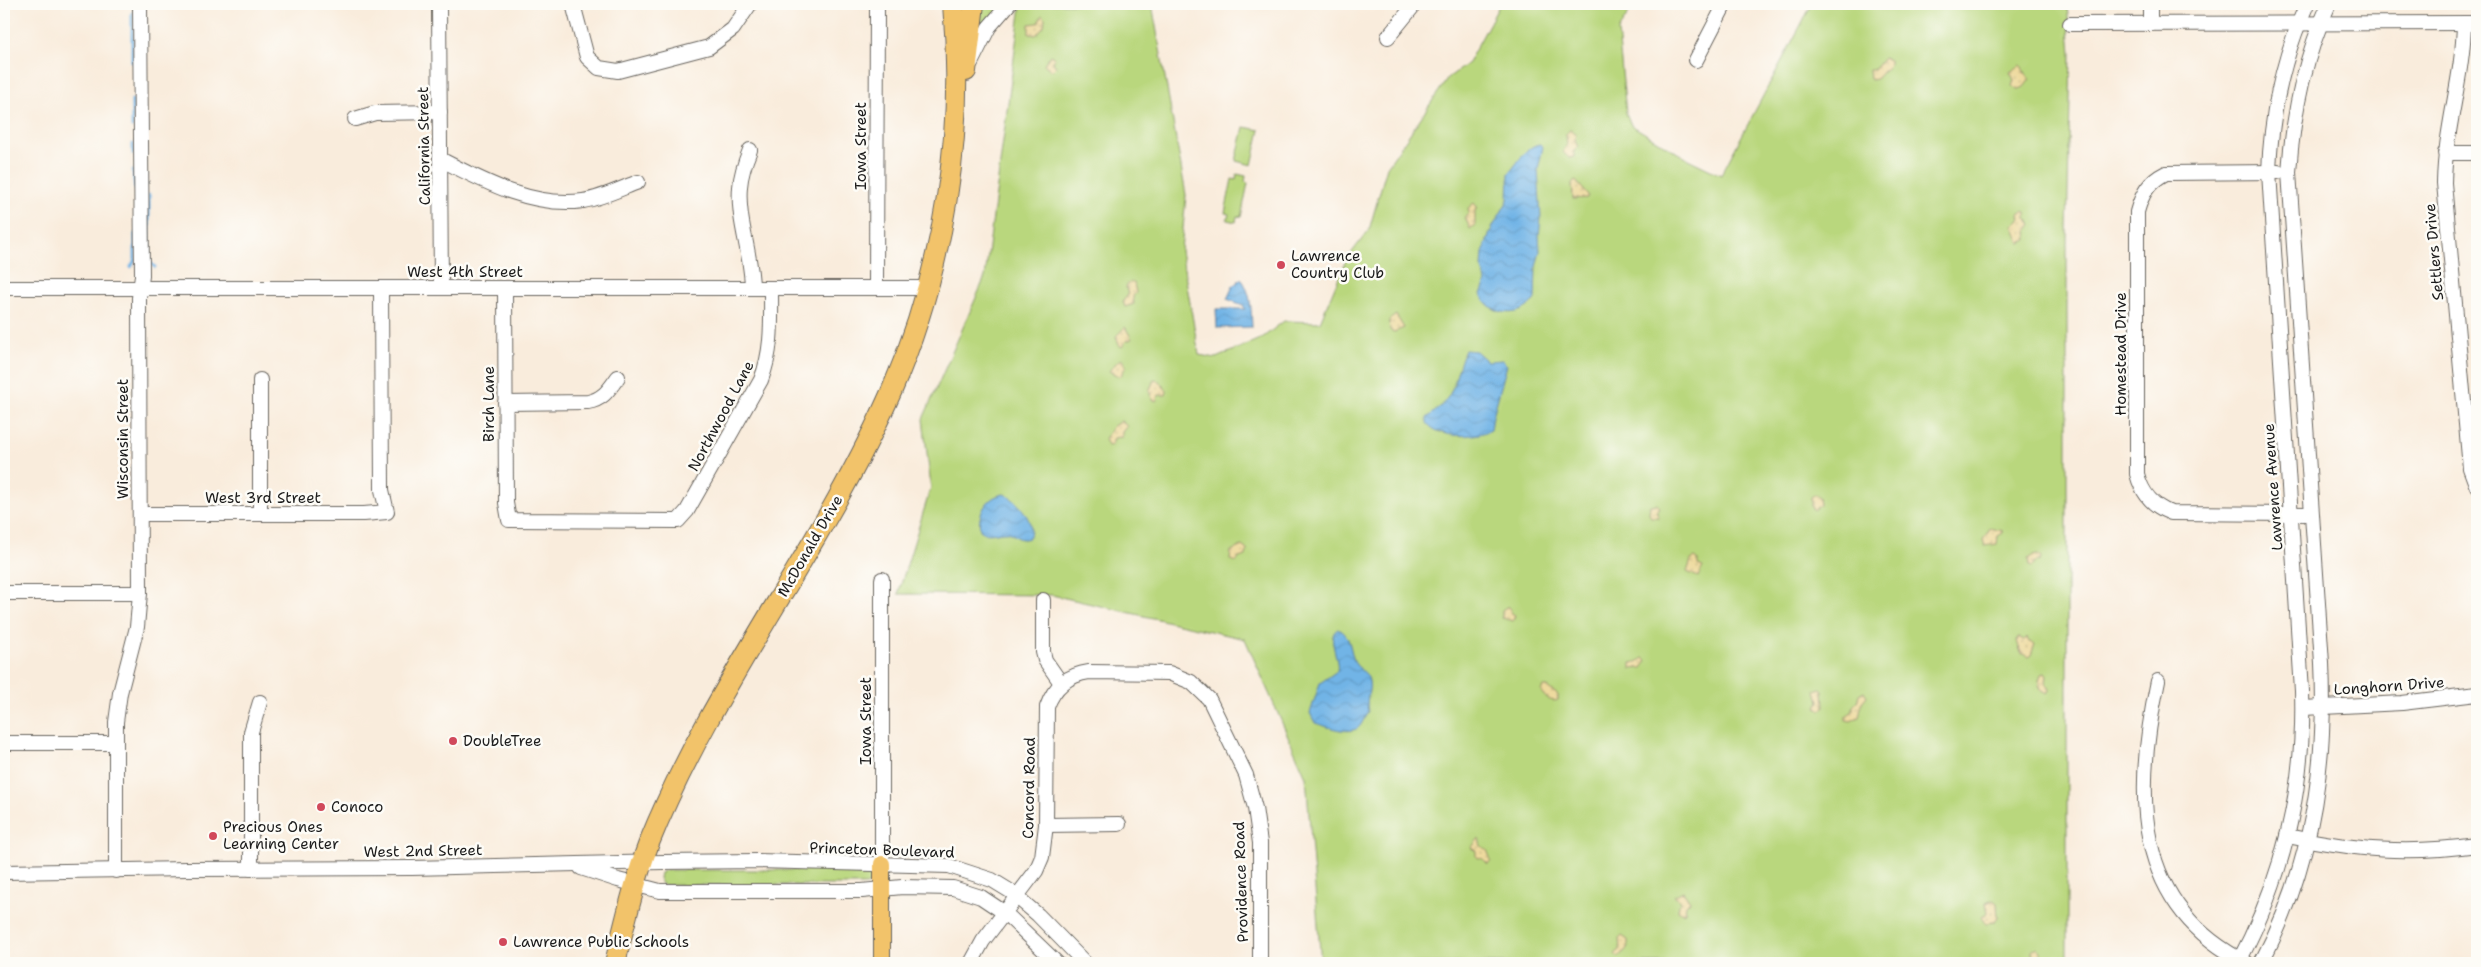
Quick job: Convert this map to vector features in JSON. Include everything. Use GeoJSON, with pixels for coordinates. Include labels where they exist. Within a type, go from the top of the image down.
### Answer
{"type":"FeatureCollection","features":[{"type":"Feature","properties":{"kind":"highway","name":"McDonald Drive"},"geometry":{"type":"LineString","coordinates":[[954,4],[957,112]]}},
{"type":"Feature","properties":{"kind":"highway","name":"McDonald Drive"},"geometry":{"type":"LineString","coordinates":[[615,963],[643,862],[669,798],[702,732],[796,572],[872,433],[908,348],[927,288],[946,200],[957,112],[965,75],[974,4]]}},
{"type":"Feature","properties":{"kind":"main road"},"geometry":{"type":"LineString","coordinates":[[882,864],[882,963]]}},
{"type":"Feature","properties":{"kind":"street","name":"Wisconsin Street"},"geometry":{"type":"LineString","coordinates":[[116,871],[117,706],[137,627],[140,593],[140,288],[142,276],[140,4]]}},
{"type":"Feature","properties":{"kind":"street","name":"California Street"},"geometry":{"type":"LineString","coordinates":[[439,4],[441,288]]}},
{"type":"Feature","properties":{"kind":"street"},"geometry":{"type":"LineString","coordinates":[[572,4],[587,57],[599,68],[618,71],[709,47],[733,29],[750,4]]}},
{"type":"Feature","properties":{"kind":"street","name":"Iowa Street"},"geometry":{"type":"LineString","coordinates":[[876,288],[877,4]]}},
{"type":"Feature","properties":{"kind":"street"},"geometry":{"type":"LineString","coordinates":[[965,75],[989,27],[1009,4]]}},
{"type":"Feature","properties":{"kind":"street"},"geometry":{"type":"LineString","coordinates":[[1388,37],[1416,4]]}},
{"type":"Feature","properties":{"kind":"street"},"geometry":{"type":"LineString","coordinates":[[1696,60],[1725,4]]}},
{"type":"Feature","properties":{"kind":"street"},"geometry":{"type":"LineString","coordinates":[[2150,4],[2150,24]]}},
{"type":"Feature","properties":{"kind":"street","name":"Lawrence Avenue"},"geometry":{"type":"LineString","coordinates":[[2241,962],[2268,899],[2287,836],[2300,770],[2303,708],[2269,172],[2271,134],[2278,94],[2298,24],[2307,4]]}},
{"type":"Feature","properties":{"kind":"street"},"geometry":{"type":"LineString","coordinates":[[2318,4],[2320,23]]}},
{"type":"Feature","properties":{"kind":"street"},"geometry":{"type":"LineString","coordinates":[[2262,963],[2294,886],[2307,840],[2318,788],[2324,707],[2288,172],[2291,140],[2300,88],[2320,23],[2329,4]]}},
{"type":"Feature","properties":{"kind":"street"},"geometry":{"type":"LineString","coordinates":[[2070,24],[2471,23]]}},
{"type":"Feature","properties":{"kind":"street","name":"Settlers Drive"},"geometry":{"type":"LineString","coordinates":[[2471,23],[2445,153],[2444,183],[2475,483]]}},
{"type":"Feature","properties":{"kind":"street"},"geometry":{"type":"LineString","coordinates":[[356,119],[375,113],[440,112]]}},
{"type":"Feature","properties":{"kind":"street"},"geometry":{"type":"LineString","coordinates":[[750,150],[743,168],[740,204],[752,266],[752,288]]}},
{"type":"Feature","properties":{"kind":"street"},"geometry":{"type":"LineString","coordinates":[[2445,153],[2477,153]]}},
{"type":"Feature","properties":{"kind":"street"},"geometry":{"type":"LineString","coordinates":[[440,159],[502,188],[557,202],[583,201],[638,182]]}},
{"type":"Feature","properties":{"kind":"street","name":"Homestead Drive"},"geometry":{"type":"LineString","coordinates":[[2288,172],[2166,174],[2151,182],[2140,198],[2137,212],[2137,474],[2145,495],[2157,506],[2171,513],[2311,514]]}},
{"type":"Feature","properties":{"kind":"street","name":"West 4th Street"},"geometry":{"type":"LineString","coordinates":[[4,288],[927,288]]}},
{"type":"Feature","properties":{"kind":"street","name":"West 3rd Street"},"geometry":{"type":"LineString","coordinates":[[140,514],[364,514],[386,512],[382,490],[381,288]]}},
{"type":"Feature","properties":{"kind":"street","name":"Birch Lane"},"geometry":{"type":"LineString","coordinates":[[505,288],[506,503],[509,520]]}},
{"type":"Feature","properties":{"kind":"street","name":"Northwood Lane"},"geometry":{"type":"LineString","coordinates":[[509,520],[678,522],[687,511],[761,380],[771,346],[771,288]]}},
{"type":"Feature","properties":{"kind":"street"},"geometry":{"type":"LineString","coordinates":[[505,403],[588,402],[598,400],[606,394],[618,377]]}},
{"type":"Feature","properties":{"kind":"street"},"geometry":{"type":"LineString","coordinates":[[260,380],[260,514]]}},
{"type":"Feature","properties":{"kind":"street","name":"Iowa Street"},"geometry":{"type":"LineString","coordinates":[[882,579],[882,864]]}},
{"type":"Feature","properties":{"kind":"street"},"geometry":{"type":"LineString","coordinates":[[4,593],[140,593]]}},
{"type":"Feature","properties":{"kind":"street"},"geometry":{"type":"LineString","coordinates":[[1043,600],[1043,652],[1045,660],[1061,683]]}},
{"type":"Feature","properties":{"kind":"street","name":"Providence Road"},"geometry":{"type":"LineString","coordinates":[[1061,683],[1079,673],[1089,672],[1169,673],[1191,682],[1209,699],[1246,775],[1255,808],[1260,844],[1260,963]]}},
{"type":"Feature","properties":{"kind":"street"},"geometry":{"type":"LineString","coordinates":[[2158,681],[2150,716],[2144,792],[2145,817],[2152,854],[2166,889],[2185,916],[2208,939],[2241,962]]}},
{"type":"Feature","properties":{"kind":"street","name":"Concord Road"},"geometry":{"type":"LineString","coordinates":[[971,963],[983,941],[1036,871],[1042,856],[1046,825],[1046,720],[1050,697],[1061,683]]}},
{"type":"Feature","properties":{"kind":"street","name":"Longhorn Drive"},"geometry":{"type":"LineString","coordinates":[[2303,708],[2402,703],[2477,694]]}},
{"type":"Feature","properties":{"kind":"street"},"geometry":{"type":"LineString","coordinates":[[251,869],[251,732],[260,702]]}},
{"type":"Feature","properties":{"kind":"street"},"geometry":{"type":"LineString","coordinates":[[4,743],[116,743]]}},
{"type":"Feature","properties":{"kind":"street"},"geometry":{"type":"LineString","coordinates":[[1046,825],[1119,824]]}},
{"type":"Feature","properties":{"kind":"street"},"geometry":{"type":"LineString","coordinates":[[2287,836],[2384,851],[2427,851],[2477,845]]}},
{"type":"Feature","properties":{"kind":"street","name":"Princeton Boulevard"},"geometry":{"type":"LineString","coordinates":[[643,862],[758,861],[935,864],[961,868],[992,880],[1017,897],[1085,963]]}},
{"type":"Feature","properties":{"kind":"street","name":"West 2nd Street"},"geometry":{"type":"LineString","coordinates":[[4,872],[573,865],[643,862]]}},
{"type":"Feature","properties":{"kind":"street","name":"West 2nd Street"},"geometry":{"type":"LineString","coordinates":[[573,865],[636,885]]}},
{"type":"Feature","properties":{"kind":"street"},"geometry":{"type":"LineString","coordinates":[[636,885],[654,890],[673,891],[862,891],[902,887],[953,888],[974,894],[1005,912],[1057,963]]}},
{"type":"Feature","properties":{"kind":"green space"},"geometry":{"type":"Polygon","coordinates":[[[977,4],[1003,4],[976,39],[977,4]]]}},
{"type":"Feature","properties":{"kind":"green space","name":"Lawrence Country Club"},"geometry":{"type":"Polygon","coordinates":[[[1152,4],[1186,195],[1181,251],[1199,355],[1216,358],[1262,338],[1284,321],[1320,322],[1346,260],[1369,230],[1387,167],[1448,78],[1468,63],[1500,4],[1634,4],[1618,31],[1626,113],[1631,125],[1686,158],[1721,175],[1812,4],[2067,4],[2071,53],[2067,237],[2067,963],[1321,963],[1306,777],[1245,639],[1052,595],[898,594],[931,487],[923,419],[985,277],[1021,5],[1152,4]]]}},
{"type":"Feature","properties":{"kind":"green space"},"geometry":{"type":"Polygon","coordinates":[[[1244,127],[1260,130],[1252,165],[1236,161],[1244,127]]]}},
{"type":"Feature","properties":{"kind":"green space"},"geometry":{"type":"Polygon","coordinates":[[[1237,174],[1246,176],[1245,182],[1248,183],[1241,217],[1237,216],[1236,222],[1227,220],[1229,214],[1225,213],[1232,179],[1236,180],[1237,174]]]}},
{"type":"Feature","properties":{"kind":"green space"},"geometry":{"type":"Polygon","coordinates":[[[666,870],[858,870],[867,874],[872,879],[867,885],[666,885],[662,884],[659,878],[660,873],[666,870]]]}},
{"type":"Feature","properties":{"kind":"sand"},"geometry":{"type":"Polygon","coordinates":[[[1042,15],[1045,18],[1044,26],[1036,35],[1029,34],[1029,24],[1038,23],[1042,15]]]}},
{"type":"Feature","properties":{"kind":"sand"},"geometry":{"type":"Polygon","coordinates":[[[1050,55],[1055,58],[1053,62],[1056,67],[1052,71],[1044,64],[1050,55]]]}},
{"type":"Feature","properties":{"kind":"sand"},"geometry":{"type":"Polygon","coordinates":[[[1884,58],[1889,60],[1889,65],[1876,79],[1870,80],[1869,69],[1875,69],[1884,58]]]}},
{"type":"Feature","properties":{"kind":"sand"},"geometry":{"type":"Polygon","coordinates":[[[2021,65],[2025,74],[2030,79],[2024,87],[2017,90],[2012,86],[2014,80],[2010,72],[2021,65]]]}},
{"type":"Feature","properties":{"kind":"sand"},"geometry":{"type":"Polygon","coordinates":[[[1570,130],[1576,133],[1575,141],[1578,147],[1574,151],[1574,157],[1569,158],[1563,152],[1567,145],[1566,134],[1570,130]]]}},
{"type":"Feature","properties":{"kind":"sand"},"geometry":{"type":"Polygon","coordinates":[[[1576,181],[1588,195],[1587,198],[1573,199],[1572,183],[1576,181]]]}},
{"type":"Feature","properties":{"kind":"sand"},"geometry":{"type":"Polygon","coordinates":[[[1474,203],[1478,208],[1475,210],[1475,225],[1470,229],[1465,217],[1469,213],[1468,208],[1474,203]]]}},
{"type":"Feature","properties":{"kind":"sand"},"geometry":{"type":"Polygon","coordinates":[[[2023,211],[2026,212],[2026,218],[2032,224],[2027,231],[2028,240],[2020,243],[2013,226],[2020,220],[2019,214],[2023,211]]]}},
{"type":"Feature","properties":{"kind":"sand"},"geometry":{"type":"Polygon","coordinates":[[[1130,282],[1134,283],[1136,293],[1133,296],[1134,304],[1125,307],[1123,301],[1128,295],[1126,287],[1130,282]]]}},
{"type":"Feature","properties":{"kind":"sand"},"geometry":{"type":"Polygon","coordinates":[[[1396,315],[1404,328],[1394,332],[1390,330],[1389,320],[1396,315]]]}},
{"type":"Feature","properties":{"kind":"sand"},"geometry":{"type":"Polygon","coordinates":[[[1125,327],[1132,339],[1126,341],[1122,347],[1119,345],[1116,336],[1125,327]]]}},
{"type":"Feature","properties":{"kind":"sand"},"geometry":{"type":"Polygon","coordinates":[[[1119,360],[1123,360],[1126,366],[1120,377],[1109,371],[1119,360]]]}},
{"type":"Feature","properties":{"kind":"sand"},"geometry":{"type":"Polygon","coordinates":[[[1154,380],[1159,381],[1167,391],[1166,395],[1159,395],[1156,401],[1152,399],[1149,391],[1154,380]]]}},
{"type":"Feature","properties":{"kind":"sand"},"geometry":{"type":"Polygon","coordinates":[[[1121,421],[1127,426],[1122,432],[1122,437],[1114,438],[1112,445],[1108,446],[1105,439],[1112,427],[1121,421]]]}},
{"type":"Feature","properties":{"kind":"sand"},"geometry":{"type":"Polygon","coordinates":[[[1815,494],[1819,497],[1820,505],[1814,510],[1811,507],[1811,497],[1815,494]]]}},
{"type":"Feature","properties":{"kind":"sand"},"geometry":{"type":"Polygon","coordinates":[[[1657,504],[1660,507],[1656,511],[1659,517],[1651,517],[1649,514],[1650,505],[1657,504]]]}},
{"type":"Feature","properties":{"kind":"sand"},"geometry":{"type":"Polygon","coordinates":[[[1990,528],[2003,531],[2003,533],[1998,536],[1997,544],[1985,546],[1983,540],[1990,528]]]}},
{"type":"Feature","properties":{"kind":"sand"},"geometry":{"type":"Polygon","coordinates":[[[1242,546],[1247,550],[1246,556],[1239,558],[1236,562],[1230,560],[1231,551],[1242,546]]]}},
{"type":"Feature","properties":{"kind":"sand"},"geometry":{"type":"Polygon","coordinates":[[[2038,555],[2041,558],[2040,561],[2035,562],[2032,567],[2029,566],[2028,559],[2038,555]]]}},
{"type":"Feature","properties":{"kind":"sand"},"geometry":{"type":"Polygon","coordinates":[[[1695,558],[1698,560],[1698,565],[1703,567],[1698,577],[1687,572],[1691,560],[1695,558]]]}},
{"type":"Feature","properties":{"kind":"sand"},"geometry":{"type":"Polygon","coordinates":[[[1508,606],[1511,609],[1510,612],[1515,615],[1513,621],[1502,618],[1502,610],[1508,606]]]}},
{"type":"Feature","properties":{"kind":"sand"},"geometry":{"type":"Polygon","coordinates":[[[2018,637],[2024,640],[2027,638],[2029,642],[2035,644],[2031,655],[2028,657],[2021,653],[2017,641],[2018,637]]]}},
{"type":"Feature","properties":{"kind":"sand"},"geometry":{"type":"Polygon","coordinates":[[[1643,658],[1647,661],[1642,668],[1631,669],[1631,663],[1643,658]]]}},
{"type":"Feature","properties":{"kind":"sand"},"geometry":{"type":"Polygon","coordinates":[[[2045,673],[2049,690],[2047,694],[2041,690],[2039,680],[2041,674],[2045,673]]]}},
{"type":"Feature","properties":{"kind":"sand"},"geometry":{"type":"Polygon","coordinates":[[[1543,687],[1547,687],[1558,695],[1558,700],[1553,701],[1546,697],[1541,691],[1543,687]]]}},
{"type":"Feature","properties":{"kind":"sand"},"geometry":{"type":"Polygon","coordinates":[[[1821,688],[1823,690],[1824,707],[1821,710],[1816,707],[1819,701],[1816,690],[1821,688]]]}},
{"type":"Feature","properties":{"kind":"sand"},"geometry":{"type":"Polygon","coordinates":[[[1864,691],[1867,696],[1862,702],[1859,717],[1851,721],[1846,720],[1846,716],[1853,711],[1853,706],[1857,702],[1859,694],[1864,691]]]}},
{"type":"Feature","properties":{"kind":"sand"},"geometry":{"type":"Polygon","coordinates":[[[1479,838],[1481,846],[1487,850],[1491,860],[1488,864],[1483,859],[1476,857],[1476,851],[1471,848],[1479,838]]]}},
{"type":"Feature","properties":{"kind":"sand"},"geometry":{"type":"Polygon","coordinates":[[[1683,891],[1690,901],[1686,905],[1685,912],[1682,913],[1678,910],[1680,901],[1674,896],[1683,891]]]}},
{"type":"Feature","properties":{"kind":"sand"},"geometry":{"type":"Polygon","coordinates":[[[1993,900],[1997,903],[1998,918],[1995,922],[1986,923],[1981,918],[1988,912],[1986,903],[1993,900]]]}},
{"type":"Feature","properties":{"kind":"sand"},"geometry":{"type":"Polygon","coordinates":[[[1622,936],[1628,940],[1628,948],[1618,957],[1615,954],[1620,950],[1619,939],[1622,936]]]}},
{"type":"Feature","properties":{"kind":"sand"},"geometry":{"type":"Polygon","coordinates":[[[2036,947],[2040,951],[2040,963],[2028,963],[2033,961],[2032,951],[2036,947]]]}},
{"type":"Feature","properties":{"kind":"water"},"geometry":{"type":"Polygon","coordinates":[[[1540,144],[1543,147],[1538,169],[1541,219],[1540,251],[1536,267],[1535,299],[1522,310],[1506,313],[1491,307],[1485,302],[1481,294],[1486,282],[1482,267],[1483,253],[1490,232],[1508,200],[1509,173],[1527,151],[1540,144]]]}},
{"type":"Feature","properties":{"kind":"water"},"geometry":{"type":"Polygon","coordinates":[[[1241,278],[1249,296],[1252,327],[1217,328],[1216,309],[1245,309],[1243,305],[1227,299],[1233,286],[1241,278]]]}},
{"type":"Feature","properties":{"kind":"water"},"geometry":{"type":"Polygon","coordinates":[[[1465,350],[1476,351],[1487,361],[1502,360],[1507,365],[1491,430],[1476,435],[1458,436],[1440,432],[1433,428],[1427,423],[1427,418],[1437,410],[1449,395],[1465,350]]]}},
{"type":"Feature","properties":{"kind":"water"},"geometry":{"type":"Polygon","coordinates":[[[1004,494],[1015,501],[1025,513],[1031,532],[1029,538],[1020,538],[1007,532],[986,534],[980,530],[980,518],[984,507],[993,498],[1004,494]]]}},
{"type":"Feature","properties":{"kind":"water"},"geometry":{"type":"Polygon","coordinates":[[[1338,629],[1348,639],[1355,663],[1367,675],[1369,681],[1368,711],[1358,728],[1348,731],[1315,723],[1310,713],[1320,683],[1337,671],[1333,637],[1334,632],[1338,629]]]}},
{"type":"Feature","properties":{"kind":"waterway"},"geometry":{"type":"LineString","coordinates":[[132,13],[132,62]]}},
{"type":"Feature","properties":{"kind":"waterway"},"geometry":{"type":"LineString","coordinates":[[132,100],[132,127]]}},
{"type":"Feature","properties":{"kind":"waterway"},"geometry":{"type":"LineString","coordinates":[[133,144],[133,154]]}},
{"type":"Feature","properties":{"kind":"waterway"},"geometry":{"type":"LineString","coordinates":[[133,171],[135,188]]}},
{"type":"Feature","properties":{"kind":"waterway"},"geometry":{"type":"LineString","coordinates":[[149,195],[149,252]]}},
{"type":"Feature","properties":{"kind":"waterway"},"geometry":{"type":"LineString","coordinates":[[131,267],[135,260],[135,234]]}},
{"type":"Feature","properties":{"kind":"waterway"},"geometry":{"type":"LineString","coordinates":[[149,258],[149,262],[155,267]]}},
{"type":"Feature","properties":{"kind":"place","name":"Lawrence Country Club"},"geometry":{"type":"Point","coordinates":[1281,265]}},
{"type":"Feature","properties":{"kind":"place","name":"DoubleTree"},"geometry":{"type":"Point","coordinates":[453,741]}},
{"type":"Feature","properties":{"kind":"place","name":"Conoco"},"geometry":{"type":"Point","coordinates":[321,807]}},
{"type":"Feature","properties":{"kind":"place","name":"Precious Ones Learning Center"},"geometry":{"type":"Point","coordinates":[213,836]}},
{"type":"Feature","properties":{"kind":"place","name":"Lawrence Public Schools"},"geometry":{"type":"Point","coordinates":[503,942]}}]}
